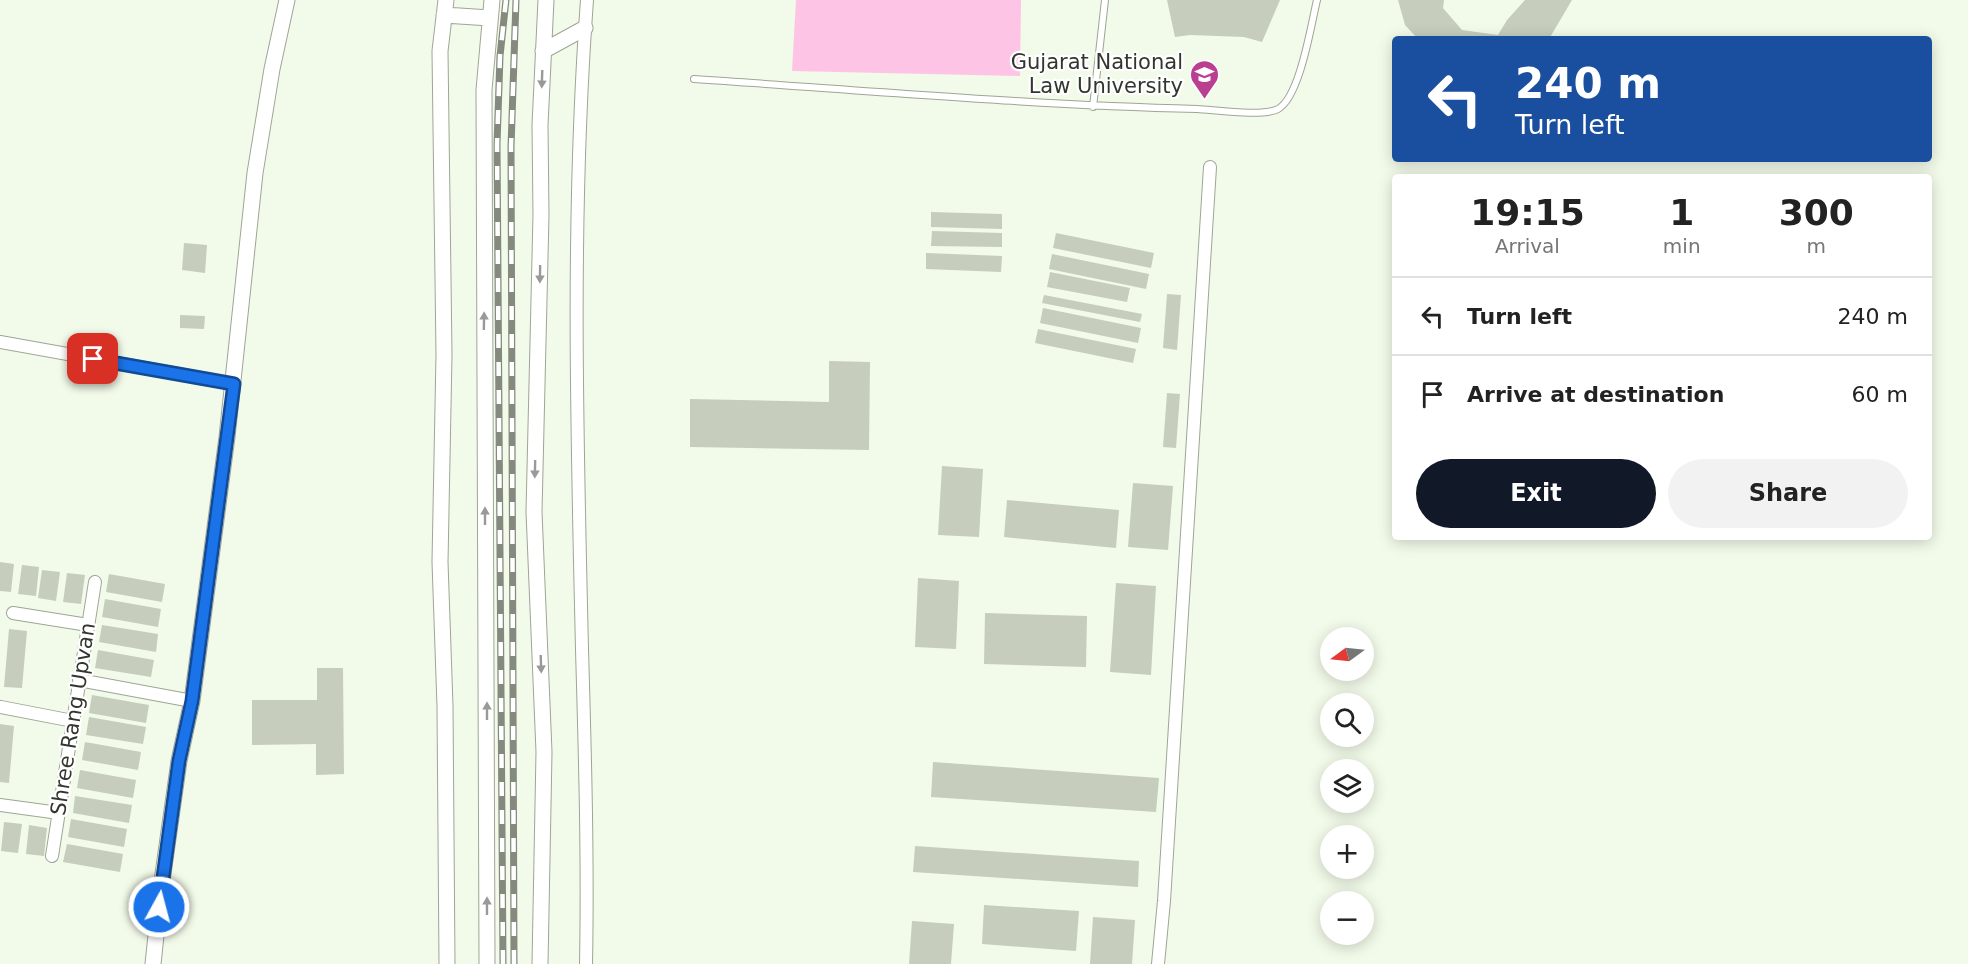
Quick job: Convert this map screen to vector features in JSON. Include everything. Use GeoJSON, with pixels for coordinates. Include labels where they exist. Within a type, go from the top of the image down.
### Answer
{"type":"FeatureCollection","features":[{"type":"Feature","properties":{"kind":"street"},"geometry":{"type":"LineString","coordinates":[[153,964],[161,888],[179,761],[192,701],[234,384],[255,173],[286,0]]}},
{"type":"Feature","properties":{"kind":"street"},"geometry":{"type":"LineString","coordinates":[[487,964],[483,90],[492,0]]}},
{"type":"Feature","properties":{"kind":"street"},"geometry":{"type":"LineString","coordinates":[[540,964],[544,752],[539,585],[534,512],[541,215],[540,125],[546,0]]}},
{"type":"Feature","properties":{"kind":"street"},"geometry":{"type":"LineString","coordinates":[[586,964],[588,874],[577,258],[582,60],[587,0]]}},
{"type":"Feature","properties":{"kind":"street"},"geometry":{"type":"LineString","coordinates":[[447,964],[445,706],[441,562],[444,355],[440,51],[445,7],[490,18]]}},
{"type":"Feature","properties":{"kind":"street"},"geometry":{"type":"LineString","coordinates":[[543,51],[585,28]]}},
{"type":"Feature","properties":{"kind":"street"},"geometry":{"type":"LineString","coordinates":[[1158,964],[1164,901],[1210,167]]}},
{"type":"Feature","properties":{"kind":"street"},"geometry":{"type":"LineString","coordinates":[[0,342],[234,384]]}},
{"type":"Feature","properties":{"kind":"street","name":"Shree Rang Upvan"},"geometry":{"type":"LineString","coordinates":[[52,856],[94,582]]}},
{"type":"Feature","properties":{"kind":"street"},"geometry":{"type":"LineString","coordinates":[[13,613],[88,625]]}},
{"type":"Feature","properties":{"kind":"street"},"geometry":{"type":"LineString","coordinates":[[79,680],[192,701]]}},
{"type":"Feature","properties":{"kind":"street"},"geometry":{"type":"LineString","coordinates":[[1,707],[73,721]]}},
{"type":"Feature","properties":{"kind":"street"},"geometry":{"type":"LineString","coordinates":[[0,805],[59,813]]}},
{"type":"Feature","properties":{"kind":"lane"},"geometry":{"type":"LineString","coordinates":[[1093,107],[1105,0]]}},
{"type":"Feature","properties":{"kind":"lane"},"geometry":{"type":"LineString","coordinates":[[694,79],[1093,107],[1267,113],[1280,108],[1297,81],[1317,0]]}},
{"type":"Feature","properties":{"kind":"shaded area"},"geometry":{"type":"Polygon","coordinates":[[[796,0],[1021,0],[1020,76],[792,71],[796,0]]]}},
{"type":"Feature","properties":{"kind":"building"},"geometry":{"type":"Polygon","coordinates":[[[1167,0],[1280,0],[1262,42],[1244,37],[1190,35],[1175,37],[1167,0]]]}},
{"type":"Feature","properties":{"kind":"building"},"geometry":{"type":"Polygon","coordinates":[[[1398,0],[1444,0],[1443,8],[1462,30],[1498,35],[1507,20],[1525,0],[1572,0],[1551,36],[1415,36],[1405,25],[1398,0]]]}},
{"type":"Feature","properties":{"kind":"building"},"geometry":{"type":"Polygon","coordinates":[[[931,212],[1002,214],[1002,229],[931,227],[931,212]]]}},
{"type":"Feature","properties":{"kind":"building"},"geometry":{"type":"Polygon","coordinates":[[[932,231],[1002,233],[1002,247],[931,246],[932,231]]]}},
{"type":"Feature","properties":{"kind":"building"},"geometry":{"type":"Polygon","coordinates":[[[1056,233],[1154,253],[1151,268],[1053,248],[1056,233]]]}},
{"type":"Feature","properties":{"kind":"building"},"geometry":{"type":"Polygon","coordinates":[[[184,243],[207,245],[205,273],[182,270],[184,243]]]}},
{"type":"Feature","properties":{"kind":"building"},"geometry":{"type":"Polygon","coordinates":[[[926,253],[1002,256],[1001,272],[926,269],[926,253]]]}},
{"type":"Feature","properties":{"kind":"building"},"geometry":{"type":"Polygon","coordinates":[[[1052,254],[1149,274],[1146,289],[1049,269],[1052,254]]]}},
{"type":"Feature","properties":{"kind":"building"},"geometry":{"type":"Polygon","coordinates":[[[1050,272],[1130,288],[1127,302],[1047,287],[1050,272]]]}},
{"type":"Feature","properties":{"kind":"building"},"geometry":{"type":"Polygon","coordinates":[[[1167,294],[1181,295],[1177,350],[1163,348],[1167,294]]]}},
{"type":"Feature","properties":{"kind":"building"},"geometry":{"type":"Polygon","coordinates":[[[1044,295],[1142,314],[1140,322],[1042,303],[1044,295]]]}},
{"type":"Feature","properties":{"kind":"building"},"geometry":{"type":"Polygon","coordinates":[[[1043,308],[1141,328],[1138,343],[1040,323],[1043,308]]]}},
{"type":"Feature","properties":{"kind":"building"},"geometry":{"type":"Polygon","coordinates":[[[180,315],[205,316],[204,329],[180,328],[180,315]]]}},
{"type":"Feature","properties":{"kind":"building"},"geometry":{"type":"Polygon","coordinates":[[[1038,329],[1136,349],[1133,363],[1035,343],[1038,329]]]}},
{"type":"Feature","properties":{"kind":"building"},"geometry":{"type":"Polygon","coordinates":[[[829,361],[870,362],[869,450],[690,447],[690,399],[829,402],[829,361]]]}},
{"type":"Feature","properties":{"kind":"building"},"geometry":{"type":"Polygon","coordinates":[[[1167,393],[1180,394],[1176,448],[1163,447],[1167,393]]]}},
{"type":"Feature","properties":{"kind":"building"},"geometry":{"type":"Polygon","coordinates":[[[942,466],[983,469],[979,537],[938,535],[942,466]]]}},
{"type":"Feature","properties":{"kind":"building"},"geometry":{"type":"Polygon","coordinates":[[[1133,483],[1173,486],[1168,550],[1128,547],[1133,483]]]}},
{"type":"Feature","properties":{"kind":"building"},"geometry":{"type":"Polygon","coordinates":[[[1007,500],[1119,510],[1116,548],[1004,537],[1007,500]]]}},
{"type":"Feature","properties":{"kind":"building"},"geometry":{"type":"Polygon","coordinates":[[[0,562],[14,564],[11,592],[0,591],[0,562]]]}},
{"type":"Feature","properties":{"kind":"building"},"geometry":{"type":"Polygon","coordinates":[[[22,565],[39,567],[36,596],[18,594],[22,565]]]}},
{"type":"Feature","properties":{"kind":"building"},"geometry":{"type":"Polygon","coordinates":[[[42,570],[60,572],[56,601],[38,598],[42,570]]]}},
{"type":"Feature","properties":{"kind":"building"},"geometry":{"type":"Polygon","coordinates":[[[67,573],[85,575],[81,604],[63,602],[67,573]]]}},
{"type":"Feature","properties":{"kind":"building"},"geometry":{"type":"Polygon","coordinates":[[[109,574],[165,584],[162,602],[106,592],[109,574]]]}},
{"type":"Feature","properties":{"kind":"building"},"geometry":{"type":"Polygon","coordinates":[[[918,578],[959,581],[956,649],[915,647],[918,578]]]}},
{"type":"Feature","properties":{"kind":"building"},"geometry":{"type":"Polygon","coordinates":[[[1116,583],[1156,586],[1151,675],[1110,672],[1116,583]]]}},
{"type":"Feature","properties":{"kind":"building"},"geometry":{"type":"Polygon","coordinates":[[[105,599],[161,609],[158,627],[102,617],[105,599]]]}},
{"type":"Feature","properties":{"kind":"building"},"geometry":{"type":"Polygon","coordinates":[[[985,613],[1087,616],[1086,667],[984,664],[985,613]]]}},
{"type":"Feature","properties":{"kind":"building"},"geometry":{"type":"Polygon","coordinates":[[[102,625],[158,634],[156,652],[99,642],[102,625]]]}},
{"type":"Feature","properties":{"kind":"building"},"geometry":{"type":"Polygon","coordinates":[[[9,629],[27,631],[22,688],[4,687],[9,629]]]}},
{"type":"Feature","properties":{"kind":"building"},"geometry":{"type":"Polygon","coordinates":[[[98,650],[154,660],[151,677],[95,668],[98,650]]]}},
{"type":"Feature","properties":{"kind":"building"},"geometry":{"type":"Polygon","coordinates":[[[317,668],[343,668],[344,774],[316,775],[316,744],[252,745],[252,700],[317,700],[317,668]]]}},
{"type":"Feature","properties":{"kind":"building"},"geometry":{"type":"Polygon","coordinates":[[[92,695],[149,705],[146,723],[89,713],[92,695]]]}},
{"type":"Feature","properties":{"kind":"building"},"geometry":{"type":"Polygon","coordinates":[[[89,717],[146,727],[143,744],[86,735],[89,717]]]}},
{"type":"Feature","properties":{"kind":"building"},"geometry":{"type":"Polygon","coordinates":[[[0,724],[14,726],[9,783],[0,782],[0,724]]]}},
{"type":"Feature","properties":{"kind":"building"},"geometry":{"type":"Polygon","coordinates":[[[85,742],[141,752],[138,770],[82,760],[85,742]]]}},
{"type":"Feature","properties":{"kind":"building"},"geometry":{"type":"Polygon","coordinates":[[[933,762],[1159,778],[1156,812],[931,797],[933,762]]]}},
{"type":"Feature","properties":{"kind":"building"},"geometry":{"type":"Polygon","coordinates":[[[80,770],[136,780],[133,798],[77,788],[80,770]]]}},
{"type":"Feature","properties":{"kind":"building"},"geometry":{"type":"Polygon","coordinates":[[[75,796],[132,805],[129,823],[73,813],[75,796]]]}},
{"type":"Feature","properties":{"kind":"building"},"geometry":{"type":"Polygon","coordinates":[[[71,819],[127,829],[124,847],[68,837],[71,819]]]}},
{"type":"Feature","properties":{"kind":"building"},"geometry":{"type":"Polygon","coordinates":[[[4,822],[22,824],[18,853],[1,851],[4,822]]]}},
{"type":"Feature","properties":{"kind":"building"},"geometry":{"type":"Polygon","coordinates":[[[29,825],[47,828],[44,856],[26,854],[29,825]]]}},
{"type":"Feature","properties":{"kind":"building"},"geometry":{"type":"Polygon","coordinates":[[[67,844],[123,854],[120,872],[63,862],[67,844]]]}},
{"type":"Feature","properties":{"kind":"building"},"geometry":{"type":"Polygon","coordinates":[[[915,846],[1139,861],[1138,887],[913,872],[915,846]]]}},
{"type":"Feature","properties":{"kind":"building"},"geometry":{"type":"Polygon","coordinates":[[[984,905],[1079,911],[1076,951],[982,944],[984,905]]]}},
{"type":"Feature","properties":{"kind":"building"},"geometry":{"type":"Polygon","coordinates":[[[1093,917],[1135,920],[1132,964],[1090,964],[1093,917]]]}},
{"type":"Feature","properties":{"kind":"building"},"geometry":{"type":"Polygon","coordinates":[[[912,921],[954,924],[951,964],[909,964],[912,921]]]}},
{"type":"Feature","properties":{"kind":"railway"},"geometry":{"type":"LineString","coordinates":[[503,964],[497,144],[500,56],[506,0]]}},
{"type":"Feature","properties":{"kind":"railway"},"geometry":{"type":"LineString","coordinates":[[514,964],[511,147],[516,0]]}},
{"type":"Feature","properties":{"kind":"place","name":"Gujarat National Law University"},"geometry":{"type":"Point","coordinates":[1204,100]}},
{"type":"Feature","properties":{"kind":"route"},"geometry":{"type":"LineString","coordinates":[[93,359],[234,384],[192,701],[179,761],[159,907]]}}]}
